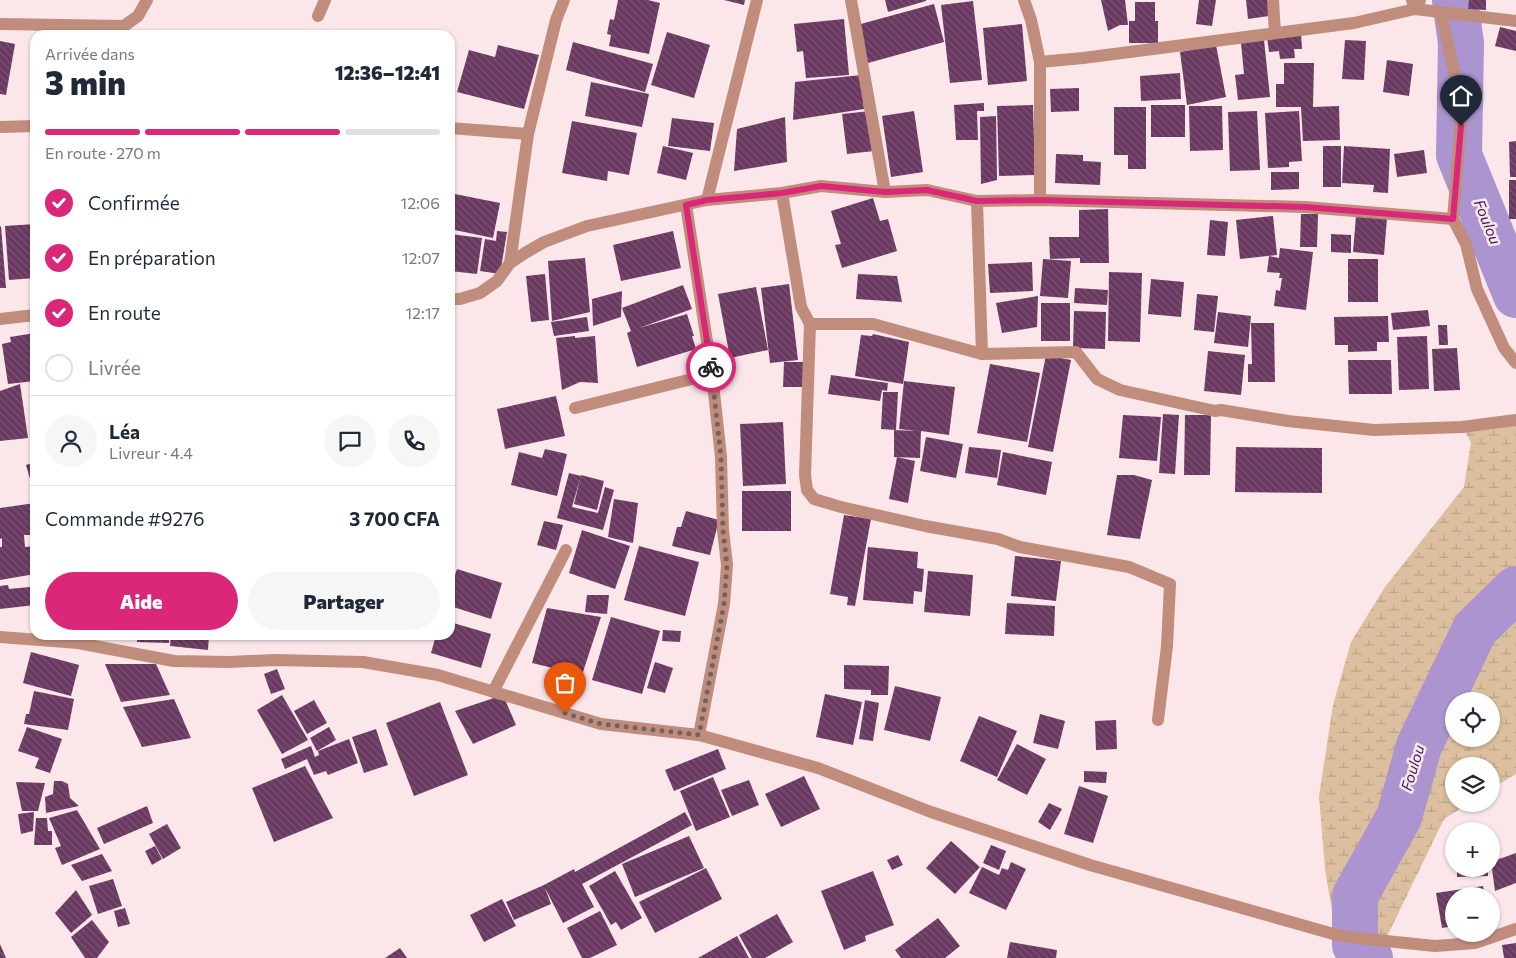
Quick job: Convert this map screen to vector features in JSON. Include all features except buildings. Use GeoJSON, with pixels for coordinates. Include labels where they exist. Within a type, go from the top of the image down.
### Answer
{"type":"FeatureCollection","features":[{"type":"Feature","properties":{"kind":"street"},"geometry":{"type":"LineString","coordinates":[[0,24],[124,26],[138,16],[147,0]]}},
{"type":"Feature","properties":{"kind":"street"},"geometry":{"type":"LineString","coordinates":[[318,16],[324,0]]}},
{"type":"Feature","properties":{"kind":"street"},"geometry":{"type":"LineString","coordinates":[[510,263],[528,134],[556,20],[564,0]]}},
{"type":"Feature","properties":{"kind":"street"},"geometry":{"type":"LineString","coordinates":[[707,200],[757,0]]}},
{"type":"Feature","properties":{"kind":"street"},"geometry":{"type":"LineString","coordinates":[[851,0],[885,192]]}},
{"type":"Feature","properties":{"kind":"street"},"geometry":{"type":"LineString","coordinates":[[1024,0],[1031,20],[1040,62],[1040,200]]}},
{"type":"Feature","properties":{"kind":"street"},"geometry":{"type":"LineString","coordinates":[[1272,0],[1274,33]]}},
{"type":"Feature","properties":{"kind":"street"},"geometry":{"type":"LineString","coordinates":[[1040,62],[1354,23],[1416,3],[1441,13],[1516,21]]}},
{"type":"Feature","properties":{"kind":"street"},"geometry":{"type":"LineString","coordinates":[[1441,13],[1462,108],[1453,219],[1466,244],[1477,289],[1504,348],[1516,363]]}},
{"type":"Feature","properties":{"kind":"street"},"geometry":{"type":"LineString","coordinates":[[0,127],[30,126]]}},
{"type":"Feature","properties":{"kind":"street"},"geometry":{"type":"LineString","coordinates":[[455,128],[528,134]]}},
{"type":"Feature","properties":{"kind":"street"},"geometry":{"type":"LineString","coordinates":[[455,299],[480,293],[497,281],[510,263],[544,242],[587,226],[707,200],[782,193],[821,186],[885,192],[927,190],[977,201],[1040,200],[1305,207],[1453,219]]}},
{"type":"Feature","properties":{"kind":"street"},"geometry":{"type":"LineString","coordinates":[[782,193],[801,307],[810,324],[805,476],[807,490],[814,499],[859,511],[998,539],[1020,547],[1129,567],[1170,584],[1167,646],[1158,720]]}},
{"type":"Feature","properties":{"kind":"street"},"geometry":{"type":"LineString","coordinates":[[977,201],[982,354]]}},
{"type":"Feature","properties":{"kind":"street"},"geometry":{"type":"LineString","coordinates":[[686,205],[712,374],[721,457],[723,530],[727,565],[724,604],[699,735]]}},
{"type":"Feature","properties":{"kind":"street"},"geometry":{"type":"LineString","coordinates":[[0,319],[30,316]]}},
{"type":"Feature","properties":{"kind":"street"},"geometry":{"type":"LineString","coordinates":[[810,324],[873,324],[982,354],[1076,352],[1097,379],[1120,390],[1215,411],[1221,410],[1288,421],[1374,430],[1462,427],[1516,420]]}},
{"type":"Feature","properties":{"kind":"street"},"geometry":{"type":"LineString","coordinates":[[575,408],[712,374]]}},
{"type":"Feature","properties":{"kind":"street"},"geometry":{"type":"LineString","coordinates":[[493,692],[566,550]]}},
{"type":"Feature","properties":{"kind":"street"},"geometry":{"type":"LineString","coordinates":[[0,637],[30,638]]}},
{"type":"Feature","properties":{"kind":"street"},"geometry":{"type":"LineString","coordinates":[[82,640],[174,661],[229,662],[275,660],[363,662],[438,674],[601,724],[699,735],[818,768],[931,812],[1090,865],[1337,935],[1435,946],[1475,943],[1516,929]]}},
{"type":"Feature","properties":{"kind":"green space"},"geometry":{"type":"Polygon","coordinates":[[[1516,420],[1516,774],[1500,784],[1500,757],[1445,757],[1445,812],[1455,812],[1444,819],[1378,955],[1385,958],[1340,958],[1325,869],[1319,796],[1333,705],[1351,642],[1385,587],[1464,487],[1471,442],[1462,427],[1516,420]]]}},
{"type":"Feature","properties":{"kind":"waterway","name":"Foulou"},"geometry":{"type":"LineString","coordinates":[[1455,0],[1461,43],[1459,155],[1516,295]]}},
{"type":"Feature","properties":{"kind":"waterway","name":"Foulou"},"geometry":{"type":"LineString","coordinates":[[1370,958],[1355,945],[1355,896],[1399,817],[1419,746],[1475,629],[1516,589]]}},
{"type":"Feature","properties":{"kind":"way so far"},"geometry":{"type":"LineString","coordinates":[[565,713],[601,724],[699,735],[724,604],[727,565],[723,530],[721,457],[711,367]]}},
{"type":"Feature","properties":{"kind":"route"},"geometry":{"type":"LineString","coordinates":[[711,367],[686,205],[707,200],[782,193],[821,186],[885,192],[927,190],[977,201],[1040,200],[1305,207],[1453,219],[1461,126]]}}]}
